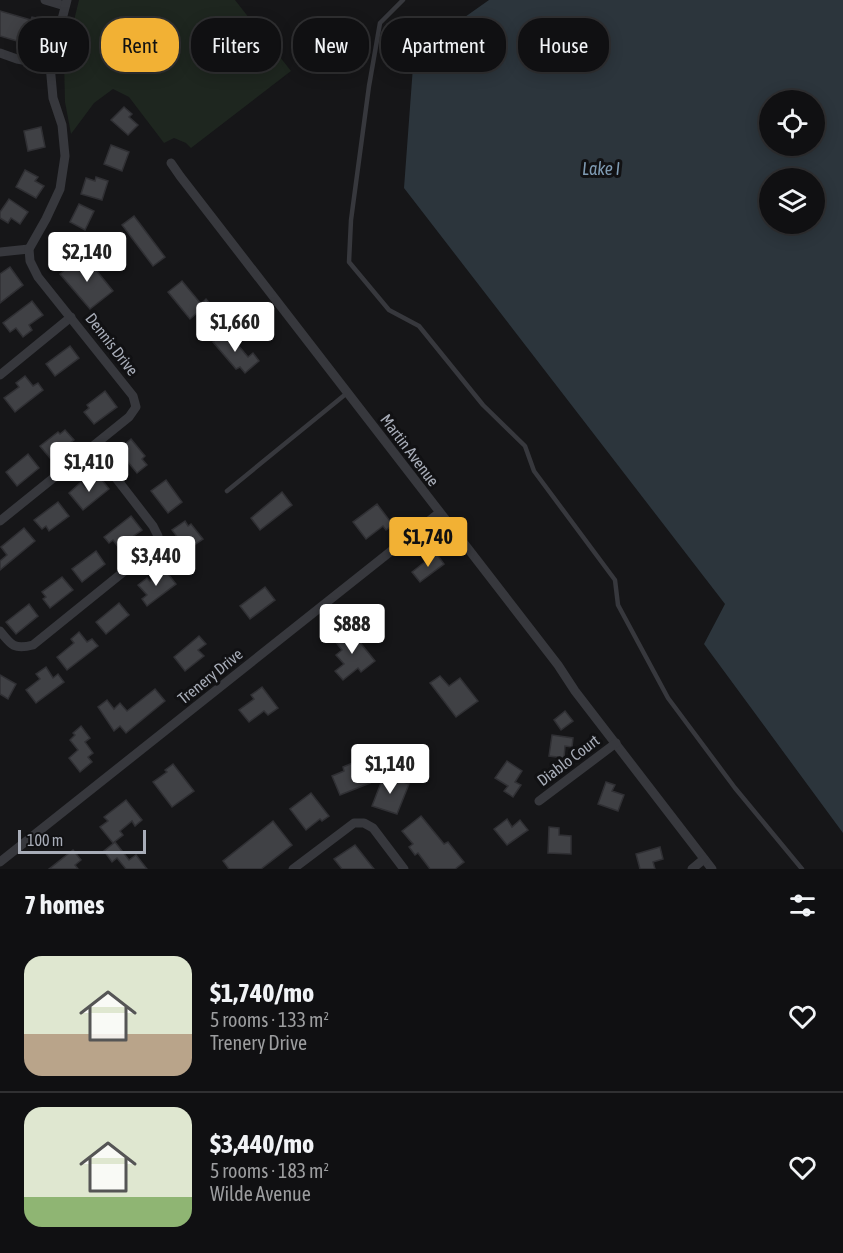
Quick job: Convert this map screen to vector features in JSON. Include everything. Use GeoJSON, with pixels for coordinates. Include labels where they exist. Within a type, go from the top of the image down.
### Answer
{"type":"FeatureCollection","features":[{"type":"Feature","properties":{"kind":"street"},"geometry":{"type":"LineString","coordinates":[[45,0],[66,3],[62,18]]}},
{"type":"Feature","properties":{"kind":"street"},"geometry":{"type":"LineString","coordinates":[[0,53],[18,59]]}},
{"type":"Feature","properties":{"kind":"street"},"geometry":{"type":"LineString","coordinates":[[0,252],[29,249],[60,189],[65,156],[62,125],[53,98],[51,72]]}},
{"type":"Feature","properties":{"kind":"street","name":"Martin Avenue"},"geometry":{"type":"LineString","coordinates":[[171,163],[712,869]]}},
{"type":"Feature","properties":{"kind":"street","name":"Dennis Drive"},"geometry":{"type":"LineString","coordinates":[[29,249],[30,261],[38,278],[72,317],[133,396],[136,407],[129,417],[92,447]]}},
{"type":"Feature","properties":{"kind":"street"},"geometry":{"type":"LineString","coordinates":[[0,375],[72,317]]}},
{"type":"Feature","properties":{"kind":"street"},"geometry":{"type":"LineString","coordinates":[[0,520],[92,447],[153,526],[158,536],[153,548],[33,645],[21,648],[11,645],[0,631]]}},
{"type":"Feature","properties":{"kind":"street","name":"Trenery Drive"},"geometry":{"type":"LineString","coordinates":[[0,862],[439,513]]}},
{"type":"Feature","properties":{"kind":"street","name":"Diablo Court"},"geometry":{"type":"LineString","coordinates":[[539,801],[616,743]]}},
{"type":"Feature","properties":{"kind":"street"},"geometry":{"type":"LineString","coordinates":[[293,869],[354,823],[364,823],[373,828],[404,869]]}},
{"type":"Feature","properties":{"kind":"street"},"geometry":{"type":"LineString","coordinates":[[692,869],[704,859]]}},
{"type":"Feature","properties":{"kind":"lane"},"geometry":{"type":"LineString","coordinates":[[404,0],[380,23],[351,220],[349,262],[389,310],[419,326],[483,405],[525,446],[534,471],[615,580],[618,605],[668,698],[735,788],[802,869]]}},
{"type":"Feature","properties":{"kind":"lane"},"geometry":{"type":"LineString","coordinates":[[227,491],[347,393]]}},
{"type":"Feature","properties":{"kind":"shaded area"},"geometry":{"type":"Polygon","coordinates":[[[79,0],[235,0],[249,18],[191,18],[191,72],[281,72],[281,58],[291,71],[191,148],[174,138],[164,143],[129,97],[113,89],[94,103],[71,134],[65,102],[64,72],[89,72],[89,18],[75,18],[79,0]]]}},
{"type":"Feature","properties":{"kind":"water","name":"Lake I"},"geometry":{"type":"Polygon","coordinates":[[[489,0],[843,0],[843,833],[704,644],[725,604],[404,188],[413,72],[506,72],[506,18],[464,18],[489,0]]]}},
{"type":"Feature","properties":{"kind":"building"},"geometry":{"type":"Polygon","coordinates":[[[0,11],[24,18],[18,18],[18,41],[0,36],[0,11]]]}},
{"type":"Feature","properties":{"kind":"building"},"geometry":{"type":"Polygon","coordinates":[[[124,107],[132,114],[129,117],[138,125],[128,135],[111,120],[124,107]]]}},
{"type":"Feature","properties":{"kind":"building"},"geometry":{"type":"Polygon","coordinates":[[[41,127],[45,147],[28,151],[24,131],[41,127]]]}},
{"type":"Feature","properties":{"kind":"building"},"geometry":{"type":"Polygon","coordinates":[[[111,145],[129,152],[122,171],[104,164],[111,145]]]}},
{"type":"Feature","properties":{"kind":"building"},"geometry":{"type":"Polygon","coordinates":[[[25,170],[38,177],[35,181],[44,186],[36,198],[16,187],[25,170]]]}},
{"type":"Feature","properties":{"kind":"building"},"geometry":{"type":"Polygon","coordinates":[[[96,177],[108,181],[102,200],[81,194],[86,178],[95,181],[96,177]]]}},
{"type":"Feature","properties":{"kind":"building"},"geometry":{"type":"Polygon","coordinates":[[[9,199],[28,212],[20,224],[11,218],[8,223],[0,218],[0,212],[9,199]]]}},
{"type":"Feature","properties":{"kind":"building"},"geometry":{"type":"Polygon","coordinates":[[[79,204],[94,211],[85,230],[70,222],[79,204]]]}},
{"type":"Feature","properties":{"kind":"building"},"geometry":{"type":"Polygon","coordinates":[[[134,216],[165,257],[153,266],[122,225],[134,216]]]}},
{"type":"Feature","properties":{"kind":"building"},"geometry":{"type":"Polygon","coordinates":[[[87,259],[113,291],[90,309],[60,274],[76,261],[79,266],[87,259]]]}},
{"type":"Feature","properties":{"kind":"building"},"geometry":{"type":"Polygon","coordinates":[[[10,267],[23,285],[0,303],[0,274],[10,267]]]}},
{"type":"Feature","properties":{"kind":"building"},"geometry":{"type":"Polygon","coordinates":[[[182,281],[201,304],[206,299],[212,306],[199,316],[197,313],[190,319],[168,292],[182,281]]]}},
{"type":"Feature","properties":{"kind":"building"},"geometry":{"type":"Polygon","coordinates":[[[32,301],[43,315],[29,325],[32,330],[23,337],[16,328],[10,332],[3,323],[32,301]]]}},
{"type":"Feature","properties":{"kind":"building"},"geometry":{"type":"Polygon","coordinates":[[[226,331],[248,357],[253,353],[259,361],[245,373],[240,367],[236,369],[213,342],[226,331]]]}},
{"type":"Feature","properties":{"kind":"building"},"geometry":{"type":"Polygon","coordinates":[[[70,346],[79,358],[55,376],[46,364],[70,346]]]}},
{"type":"Feature","properties":{"kind":"building"},"geometry":{"type":"Polygon","coordinates":[[[25,376],[33,386],[38,383],[43,390],[15,412],[4,398],[19,387],[16,383],[25,376]]]}},
{"type":"Feature","properties":{"kind":"building"},"geometry":{"type":"Polygon","coordinates":[[[105,391],[117,407],[94,424],[84,412],[89,408],[87,405],[105,391]]]}},
{"type":"Feature","properties":{"kind":"building"},"geometry":{"type":"Polygon","coordinates":[[[65,430],[74,440],[50,458],[40,446],[58,432],[60,434],[65,430]]]}},
{"type":"Feature","properties":{"kind":"building"},"geometry":{"type":"Polygon","coordinates":[[[131,439],[145,456],[142,459],[147,465],[137,473],[118,450],[131,439]]]}},
{"type":"Feature","properties":{"kind":"building"},"geometry":{"type":"Polygon","coordinates":[[[28,454],[39,468],[17,486],[6,472],[28,454]]]}},
{"type":"Feature","properties":{"kind":"building"},"geometry":{"type":"Polygon","coordinates":[[[99,476],[109,489],[83,510],[69,493],[81,482],[85,487],[99,476]]]}},
{"type":"Feature","properties":{"kind":"building"},"geometry":{"type":"Polygon","coordinates":[[[166,480],[182,502],[168,513],[151,491],[166,480]]]}},
{"type":"Feature","properties":{"kind":"building"},"geometry":{"type":"Polygon","coordinates":[[[282,492],[292,505],[260,530],[251,518],[282,492]]]}},
{"type":"Feature","properties":{"kind":"building"},"geometry":{"type":"Polygon","coordinates":[[[58,502],[69,516],[49,531],[46,526],[42,529],[34,520],[58,502]]]}},
{"type":"Feature","properties":{"kind":"building"},"geometry":{"type":"Polygon","coordinates":[[[377,504],[393,525],[386,530],[383,526],[366,539],[353,522],[377,504]]]}},
{"type":"Feature","properties":{"kind":"building"},"geometry":{"type":"Polygon","coordinates":[[[131,516],[142,530],[128,540],[132,544],[122,552],[113,540],[109,543],[104,537],[131,516]]]}},
{"type":"Feature","properties":{"kind":"building"},"geometry":{"type":"Polygon","coordinates":[[[185,521],[188,526],[191,524],[203,539],[187,550],[172,530],[185,521]]]}},
{"type":"Feature","properties":{"kind":"building"},"geometry":{"type":"Polygon","coordinates":[[[24,528],[35,541],[0,570],[0,561],[7,555],[1,547],[24,528]]]}},
{"type":"Feature","properties":{"kind":"building"},"geometry":{"type":"Polygon","coordinates":[[[96,551],[105,564],[82,582],[72,569],[96,551]]]}},
{"type":"Feature","properties":{"kind":"building"},"geometry":{"type":"Polygon","coordinates":[[[436,553],[444,564],[420,582],[412,572],[436,553]]]}},
{"type":"Feature","properties":{"kind":"building"},"geometry":{"type":"Polygon","coordinates":[[[165,570],[176,584],[147,606],[142,599],[147,595],[138,585],[147,578],[150,581],[165,570]]]}},
{"type":"Feature","properties":{"kind":"building"},"geometry":{"type":"Polygon","coordinates":[[[62,577],[73,590],[50,608],[43,599],[46,597],[42,592],[62,577]]]}},
{"type":"Feature","properties":{"kind":"building"},"geometry":{"type":"Polygon","coordinates":[[[265,587],[275,600],[250,619],[240,606],[265,587]]]}},
{"type":"Feature","properties":{"kind":"building"},"geometry":{"type":"Polygon","coordinates":[[[119,603],[129,615],[106,634],[96,622],[119,603]]]}},
{"type":"Feature","properties":{"kind":"building"},"geometry":{"type":"Polygon","coordinates":[[[29,604],[38,616],[16,634],[6,622],[29,604]]]}},
{"type":"Feature","properties":{"kind":"building"},"geometry":{"type":"Polygon","coordinates":[[[349,629],[375,661],[361,672],[358,668],[343,680],[335,671],[344,664],[336,655],[342,650],[335,641],[349,629]]]}},
{"type":"Feature","properties":{"kind":"building"},"geometry":{"type":"Polygon","coordinates":[[[79,632],[87,642],[92,639],[98,646],[67,670],[57,657],[74,643],[71,639],[79,632]]]}},
{"type":"Feature","properties":{"kind":"building"},"geometry":{"type":"Polygon","coordinates":[[[199,636],[206,644],[198,650],[204,656],[185,671],[174,657],[199,636]]]}},
{"type":"Feature","properties":{"kind":"building"},"geometry":{"type":"Polygon","coordinates":[[[46,667],[53,678],[58,674],[64,682],[36,703],[26,690],[40,679],[36,674],[46,667]]]}},
{"type":"Feature","properties":{"kind":"building"},"geometry":{"type":"Polygon","coordinates":[[[0,675],[16,684],[8,699],[0,694],[0,675]]]}},
{"type":"Feature","properties":{"kind":"building"},"geometry":{"type":"Polygon","coordinates":[[[440,676],[449,686],[460,678],[478,701],[456,717],[430,683],[440,676]]]}},
{"type":"Feature","properties":{"kind":"building"},"geometry":{"type":"Polygon","coordinates":[[[262,687],[278,708],[268,715],[264,711],[249,722],[239,710],[254,699],[251,695],[262,687]]]}},
{"type":"Feature","properties":{"kind":"building"},"geometry":{"type":"Polygon","coordinates":[[[155,689],[165,701],[126,733],[120,726],[114,731],[98,707],[107,700],[114,709],[120,703],[127,711],[155,689]]]}},
{"type":"Feature","properties":{"kind":"building"},"geometry":{"type":"Polygon","coordinates":[[[565,711],[573,721],[561,730],[554,720],[565,711]]]}},
{"type":"Feature","properties":{"kind":"building"},"geometry":{"type":"Polygon","coordinates":[[[81,726],[90,738],[85,742],[93,753],[88,757],[92,762],[80,772],[69,758],[78,750],[70,740],[75,735],[73,733],[81,726]]]}},
{"type":"Feature","properties":{"kind":"building"},"geometry":{"type":"Polygon","coordinates":[[[552,735],[573,738],[572,747],[565,746],[564,758],[549,756],[552,735]]]}},
{"type":"Feature","properties":{"kind":"building"},"geometry":{"type":"Polygon","coordinates":[[[507,761],[522,771],[515,782],[521,785],[513,797],[504,791],[508,786],[495,778],[507,761]]]}},
{"type":"Feature","properties":{"kind":"building"},"geometry":{"type":"Polygon","coordinates":[[[355,762],[357,766],[362,764],[370,783],[340,795],[332,776],[344,771],[343,767],[355,762]]]}},
{"type":"Feature","properties":{"kind":"building"},"geometry":{"type":"Polygon","coordinates":[[[173,764],[194,791],[172,807],[153,782],[167,772],[165,770],[173,764]]]}},
{"type":"Feature","properties":{"kind":"building"},"geometry":{"type":"Polygon","coordinates":[[[384,775],[409,784],[397,814],[372,806],[384,775]]]}},
{"type":"Feature","properties":{"kind":"building"},"geometry":{"type":"Polygon","coordinates":[[[606,782],[615,785],[612,791],[624,795],[618,811],[598,804],[606,782]]]}},
{"type":"Feature","properties":{"kind":"building"},"geometry":{"type":"Polygon","coordinates":[[[311,793],[329,816],[322,821],[320,819],[306,830],[290,809],[311,793]]]}},
{"type":"Feature","properties":{"kind":"building"},"geometry":{"type":"Polygon","coordinates":[[[126,800],[142,820],[135,826],[132,821],[120,831],[123,835],[113,843],[100,827],[108,821],[104,817],[126,800]]]}},
{"type":"Feature","properties":{"kind":"building"},"geometry":{"type":"Polygon","coordinates":[[[421,816],[444,844],[448,842],[464,862],[455,869],[430,869],[418,853],[415,855],[409,847],[413,844],[402,831],[421,816]]]}},
{"type":"Feature","properties":{"kind":"building"},"geometry":{"type":"Polygon","coordinates":[[[507,819],[512,827],[520,820],[528,830],[507,845],[494,829],[507,819]]]}},
{"type":"Feature","properties":{"kind":"building"},"geometry":{"type":"Polygon","coordinates":[[[273,821],[292,845],[261,869],[229,869],[223,861],[273,821]]]}},
{"type":"Feature","properties":{"kind":"building"},"geometry":{"type":"Polygon","coordinates":[[[549,827],[559,828],[559,835],[571,836],[571,854],[548,853],[549,827]]]}},
{"type":"Feature","properties":{"kind":"building"},"geometry":{"type":"Polygon","coordinates":[[[115,842],[129,860],[136,855],[147,869],[126,869],[117,858],[112,862],[104,851],[115,842]]]}},
{"type":"Feature","properties":{"kind":"building"},"geometry":{"type":"Polygon","coordinates":[[[355,845],[374,869],[342,869],[334,859],[355,845]]]}},
{"type":"Feature","properties":{"kind":"building"},"geometry":{"type":"Polygon","coordinates":[[[660,847],[663,859],[653,862],[655,869],[640,869],[636,854],[660,847]]]}},
{"type":"Feature","properties":{"kind":"building"},"geometry":{"type":"Polygon","coordinates":[[[73,850],[81,860],[75,865],[78,869],[49,869],[73,850]]]}}]}
